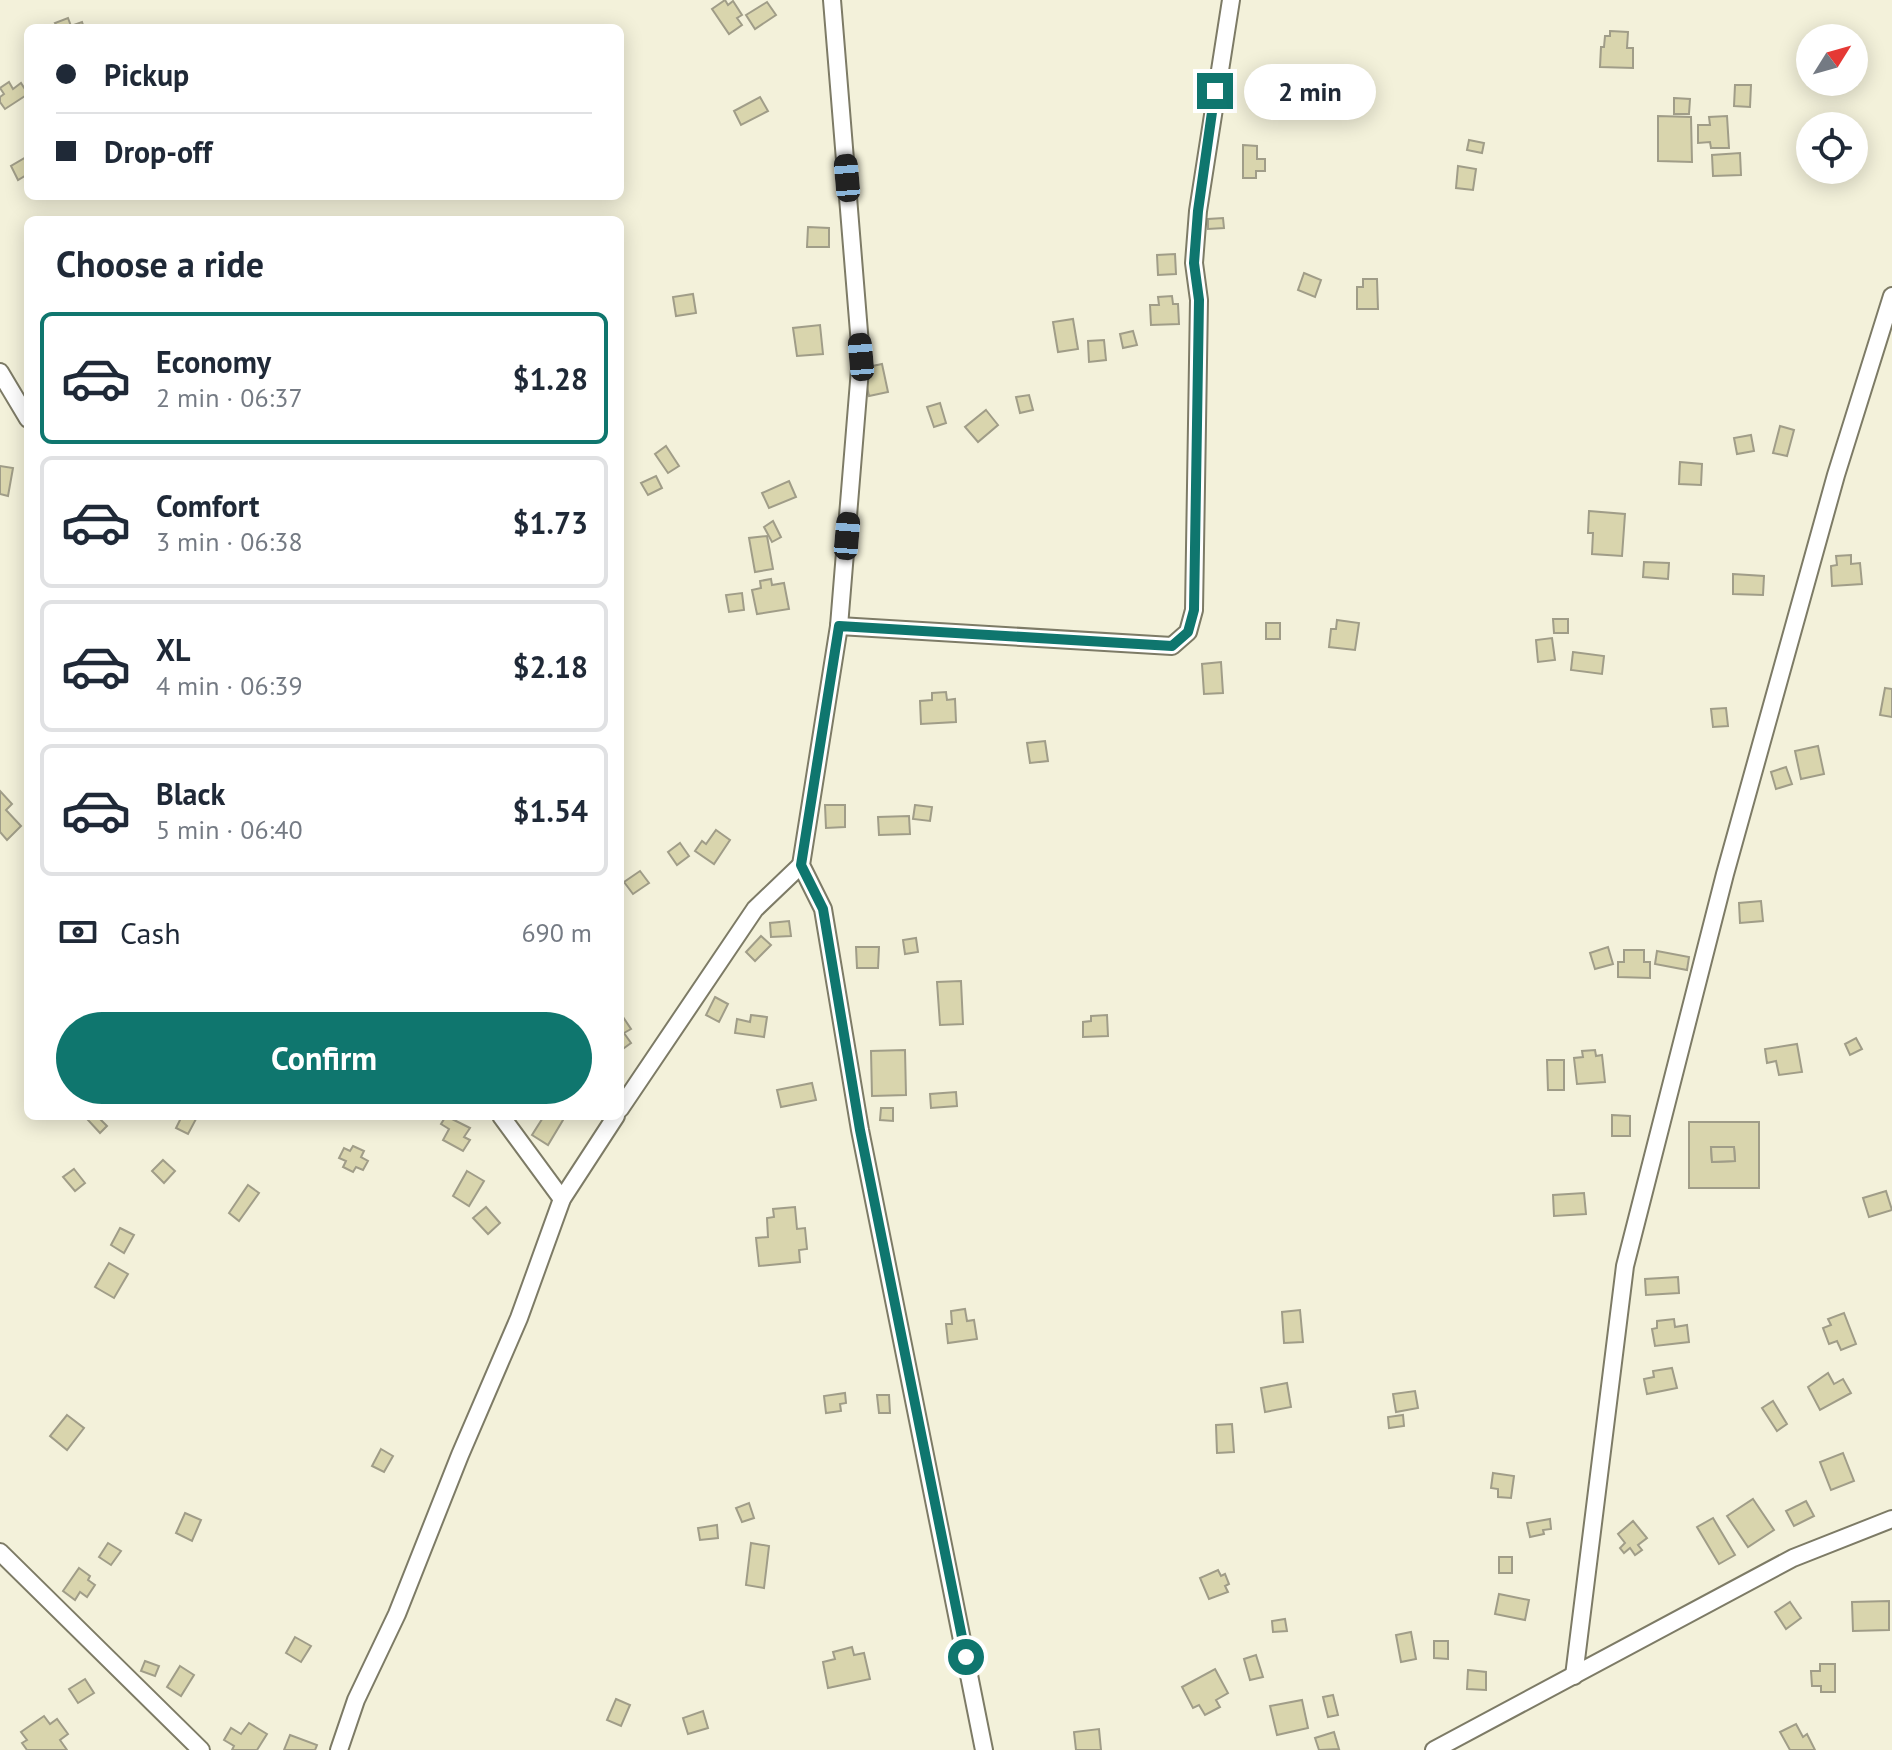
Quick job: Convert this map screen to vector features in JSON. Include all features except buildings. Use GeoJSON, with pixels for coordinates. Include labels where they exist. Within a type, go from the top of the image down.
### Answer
{"type":"FeatureCollection","features":[{"type":"Feature","properties":{"kind":"street"},"geometry":{"type":"LineString","coordinates":[[832,0],[861,357],[839,626],[801,865],[823,909],[860,1130],[984,1750]]}},
{"type":"Feature","properties":{"kind":"street"},"geometry":{"type":"LineString","coordinates":[[839,626],[1172,646],[1188,632],[1194,610],[1199,300],[1194,263],[1198,211],[1231,0]]}},
{"type":"Feature","properties":{"kind":"street"},"geometry":{"type":"LineString","coordinates":[[1574,1676],[1625,1266],[1729,859],[1836,475],[1892,296]]}},
{"type":"Feature","properties":{"kind":"street"},"geometry":{"type":"LineString","coordinates":[[0,372],[24,412]]}},
{"type":"Feature","properties":{"kind":"street"},"geometry":{"type":"LineString","coordinates":[[624,1103],[755,909],[801,865]]}},
{"type":"Feature","properties":{"kind":"street"},"geometry":{"type":"LineString","coordinates":[[504,1120],[562,1199]]}},
{"type":"Feature","properties":{"kind":"street"},"geometry":{"type":"LineString","coordinates":[[339,1750],[356,1700],[397,1614],[519,1318],[562,1199],[613,1120]]}},
{"type":"Feature","properties":{"kind":"street"},"geometry":{"type":"LineString","coordinates":[[1434,1750],[1793,1558],[1892,1519]]}},
{"type":"Feature","properties":{"kind":"street"},"geometry":{"type":"LineString","coordinates":[[0,1552],[201,1750]]}},
{"type":"Feature","properties":{"kind":"route"},"geometry":{"type":"LineString","coordinates":[[966,1657],[860,1130],[823,909],[801,865],[839,626],[1172,646],[1188,632],[1194,610],[1199,300],[1194,263],[1215,91]]}}]}
